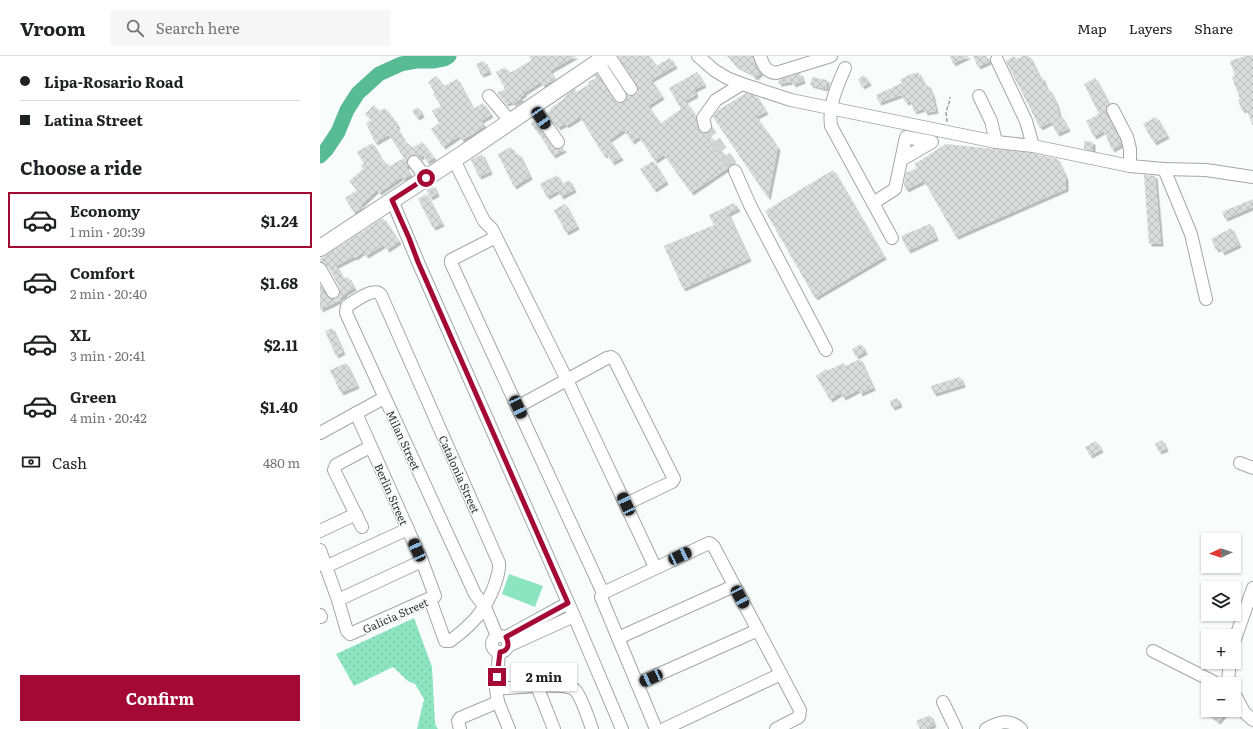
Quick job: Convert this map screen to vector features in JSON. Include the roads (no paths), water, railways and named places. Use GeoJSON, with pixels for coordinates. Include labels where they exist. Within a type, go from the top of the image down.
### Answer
{"type":"FeatureCollection","features":[{"type":"Feature","properties":{"kind":"main road"},"geometry":{"type":"LineString","coordinates":[[320,248],[605,58]]}},
{"type":"Feature","properties":{"kind":"street"},"geometry":{"type":"LineString","coordinates":[[698,56],[714,70],[727,78],[791,100],[996,142],[1033,146],[1130,166],[1164,169],[1206,170],[1253,177]]}},
{"type":"Feature","properties":{"kind":"street"},"geometry":{"type":"LineString","coordinates":[[760,56],[767,70],[771,73],[776,73],[831,56]]}},
{"type":"Feature","properties":{"kind":"street"},"geometry":{"type":"LineString","coordinates":[[605,58],[631,89]]}},
{"type":"Feature","properties":{"kind":"street"},"geometry":{"type":"LineString","coordinates":[[605,58],[620,96]]}},
{"type":"Feature","properties":{"kind":"street"},"geometry":{"type":"LineString","coordinates":[[997,60],[1026,121],[1033,146]]}},
{"type":"Feature","properties":{"kind":"street"},"geometry":{"type":"LineString","coordinates":[[845,68],[837,86],[830,117],[831,126],[892,238]]}},
{"type":"Feature","properties":{"kind":"street"},"geometry":{"type":"LineString","coordinates":[[705,126],[702,118],[716,100],[742,84]]}},
{"type":"Feature","properties":{"kind":"street"},"geometry":{"type":"LineString","coordinates":[[489,96],[510,121]]}},
{"type":"Feature","properties":{"kind":"street"},"geometry":{"type":"LineString","coordinates":[[979,96],[991,121],[996,142]]}},
{"type":"Feature","properties":{"kind":"street"},"geometry":{"type":"LineString","coordinates":[[533,106],[558,142]]}},
{"type":"Feature","properties":{"kind":"street"},"geometry":{"type":"LineString","coordinates":[[1113,110],[1127,137],[1130,149],[1130,166]]}},
{"type":"Feature","properties":{"kind":"street"},"geometry":{"type":"LineString","coordinates":[[457,157],[484,221],[494,233],[567,380],[656,567]]}},
{"type":"Feature","properties":{"kind":"street"},"geometry":{"type":"LineString","coordinates":[[873,203],[896,189],[901,160]]}},
{"type":"Feature","properties":{"kind":"street"},"geometry":{"type":"LineString","coordinates":[[414,162],[426,178]]}},
{"type":"Feature","properties":{"kind":"street"},"geometry":{"type":"LineString","coordinates":[[1164,169],[1191,234],[1206,299]]}},
{"type":"Feature","properties":{"kind":"street"},"geometry":{"type":"LineString","coordinates":[[735,171],[750,205],[826,350]]}},
{"type":"Feature","properties":{"kind":"street"},"geometry":{"type":"LineString","coordinates":[[392,200],[622,729]]}},
{"type":"Feature","properties":{"kind":"street"},"geometry":{"type":"LineString","coordinates":[[494,233],[451,260],[451,263],[603,593]]}},
{"type":"Feature","properties":{"kind":"street"},"geometry":{"type":"LineString","coordinates":[[320,269],[333,292]]}},
{"type":"Feature","properties":{"kind":"street","name":"Milan Street"},"geometry":{"type":"LineString","coordinates":[[381,294],[376,291],[370,292],[346,306],[345,310],[474,594],[485,607],[503,643]]}},
{"type":"Feature","properties":{"kind":"street","name":"Catalonia Street"},"geometry":{"type":"LineString","coordinates":[[381,294],[499,563],[499,571],[485,607],[466,630],[447,642]]}},
{"type":"Feature","properties":{"kind":"street"},"geometry":{"type":"LineString","coordinates":[[518,407],[607,358],[611,357],[614,359],[674,477],[672,482],[626,504]]}},
{"type":"Feature","properties":{"kind":"street"},"geometry":{"type":"LineString","coordinates":[[320,433],[384,398]]}},
{"type":"Feature","properties":{"kind":"street","name":"Berlin Street"},"geometry":{"type":"LineString","coordinates":[[356,413],[422,561],[435,594],[432,598],[445,641],[447,642]]}},
{"type":"Feature","properties":{"kind":"street"},"geometry":{"type":"LineString","coordinates":[[362,527],[334,470],[334,467],[370,447]]}},
{"type":"Feature","properties":{"kind":"street"},"geometry":{"type":"LineString","coordinates":[[1240,463],[1253,468]]}},
{"type":"Feature","properties":{"kind":"street"},"geometry":{"type":"LineString","coordinates":[[320,531],[356,514]]}},
{"type":"Feature","properties":{"kind":"street"},"geometry":{"type":"LineString","coordinates":[[325,567],[408,530]]}},
{"type":"Feature","properties":{"kind":"street"},"geometry":{"type":"LineString","coordinates":[[656,729],[601,599],[601,595],[656,567],[709,543],[714,547],[800,712],[799,717],[781,728]]}},
{"type":"Feature","properties":{"kind":"street","name":"Galicia Street"},"geometry":{"type":"LineString","coordinates":[[320,550],[338,600],[347,631],[350,634],[432,598]]}},
{"type":"Feature","properties":{"kind":"street"},"geometry":{"type":"LineString","coordinates":[[338,600],[422,561]]}},
{"type":"Feature","properties":{"kind":"street"},"geometry":{"type":"LineString","coordinates":[[618,638],[734,586]]}},
{"type":"Feature","properties":{"kind":"street"},"geometry":{"type":"LineString","coordinates":[[1239,629],[1253,588]]}},
{"type":"Feature","properties":{"kind":"street"},"geometry":{"type":"LineString","coordinates":[[539,626],[554,611],[568,603]]}},
{"type":"Feature","properties":{"kind":"street"},"geometry":{"type":"LineString","coordinates":[[554,611],[560,623]]}},
{"type":"Feature","properties":{"kind":"street"},"geometry":{"type":"LineString","coordinates":[[509,729],[498,702],[496,689],[503,643],[539,626],[560,623],[574,616]]}},
{"type":"Feature","properties":{"kind":"street"},"geometry":{"type":"LineString","coordinates":[[638,684],[758,630]]}},
{"type":"Feature","properties":{"kind":"street"},"geometry":{"type":"LineString","coordinates":[[1153,651],[1204,677]]}},
{"type":"Feature","properties":{"kind":"street"},"geometry":{"type":"LineString","coordinates":[[664,729],[781,674]]}},
{"type":"Feature","properties":{"kind":"street"},"geometry":{"type":"LineString","coordinates":[[496,689],[552,685],[570,687],[577,693],[592,729]]}},
{"type":"Feature","properties":{"kind":"street"},"geometry":{"type":"LineString","coordinates":[[537,686],[554,729]]}},
{"type":"Feature","properties":{"kind":"street"},"geometry":{"type":"LineString","coordinates":[[459,725],[460,718],[498,702]]}},
{"type":"Feature","properties":{"kind":"street"},"geometry":{"type":"LineString","coordinates":[[943,702],[956,729]]}},
{"type":"Feature","properties":{"kind":"street"},"geometry":{"type":"LineString","coordinates":[[1241,706],[1244,712],[1253,720]]}},
{"type":"Feature","properties":{"kind":"street"},"geometry":{"type":"LineString","coordinates":[[986,729],[999,722],[1007,722],[1017,725],[1021,729]]}},
{"type":"Feature","properties":{"kind":"waterway"},"geometry":{"type":"LineString","coordinates":[[320,156],[338,132],[347,110],[358,93],[379,74],[401,64],[417,61],[434,61],[444,59],[449,56]]}},
{"type":"Feature","properties":{"kind":"tunnel"},"geometry":{"type":"LineString","coordinates":[[705,126],[735,171]]}}]}
